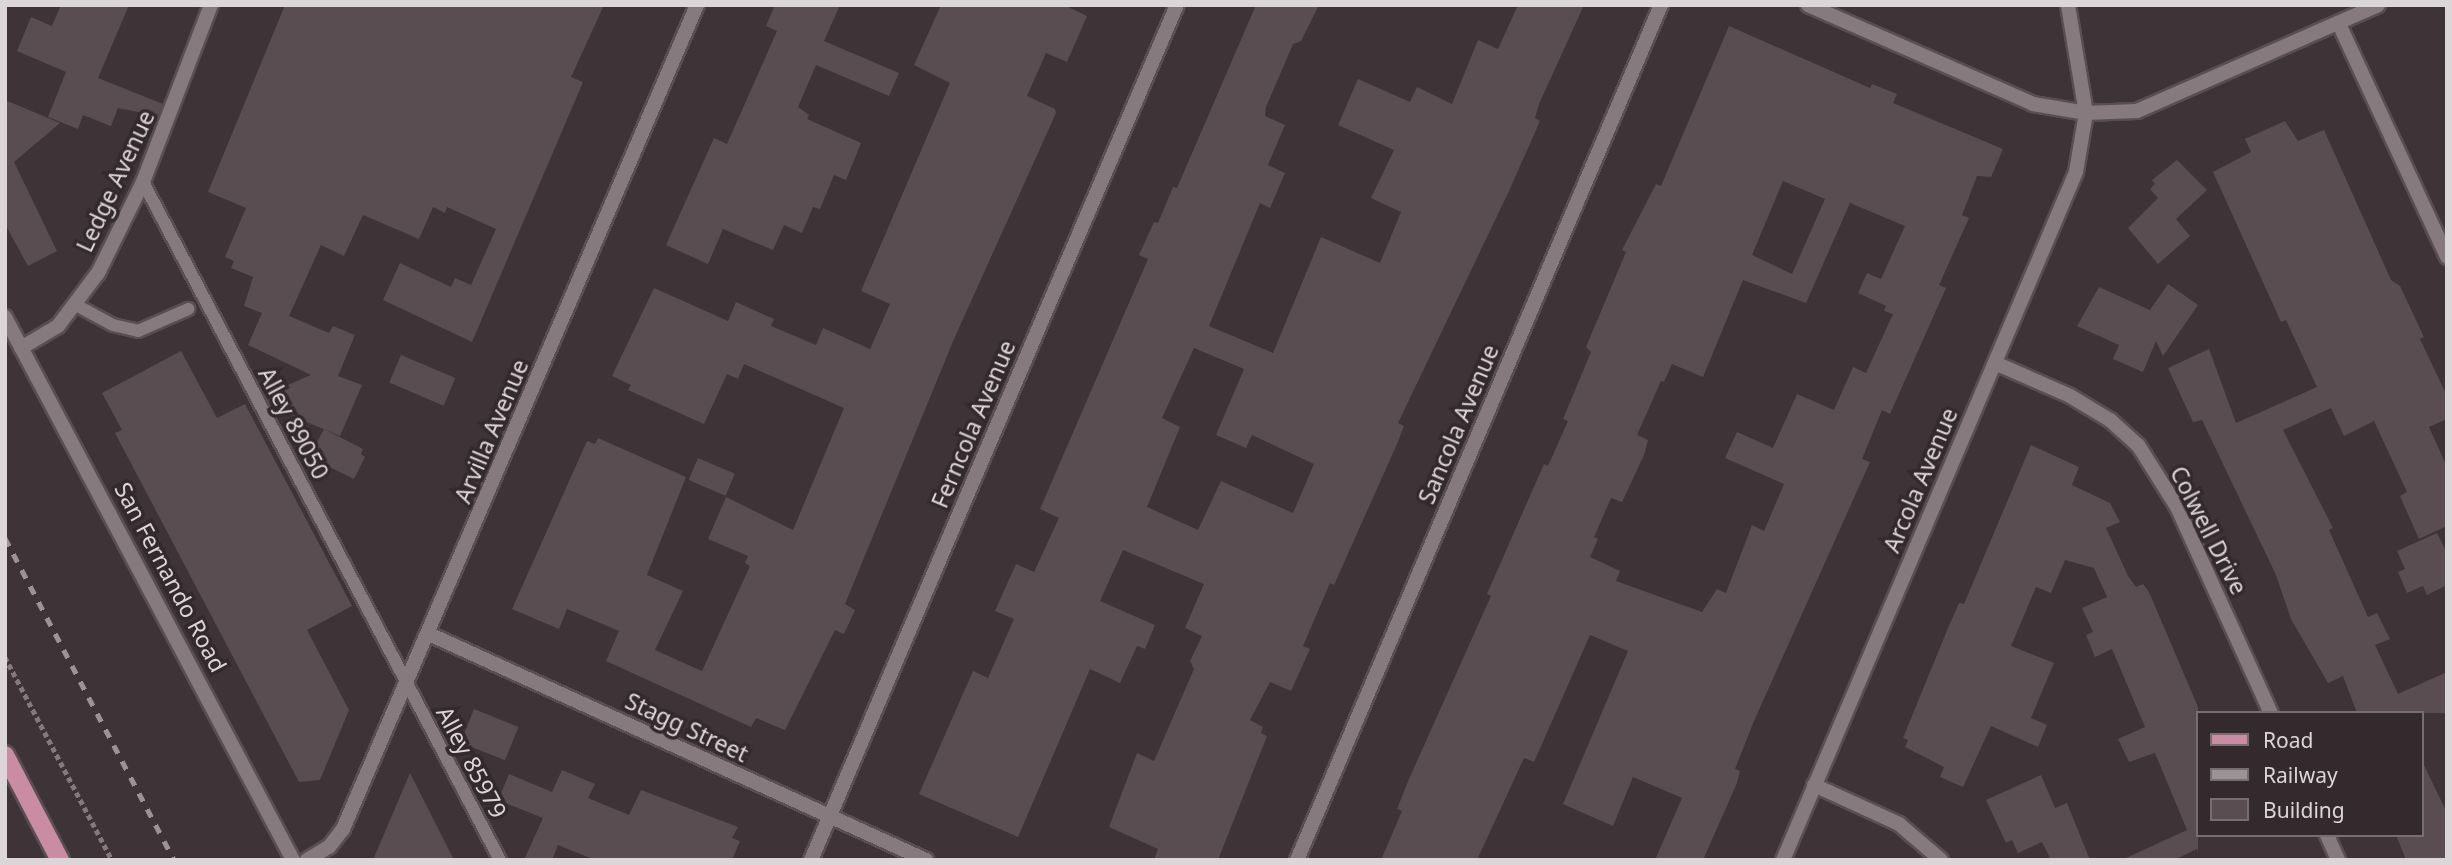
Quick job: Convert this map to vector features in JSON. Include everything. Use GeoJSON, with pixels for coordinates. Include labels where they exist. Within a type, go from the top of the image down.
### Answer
{"type":"FeatureCollection","features":[{"type":"Feature","properties":{"kind":"main road"},"geometry":{"type":"LineString","coordinates":[[5,755],[60,860]]}},
{"type":"Feature","properties":{"kind":"street","name":"Ledge Avenue"},"geometry":{"type":"LineString","coordinates":[[21,348],[58,326],[98,273],[143,182],[211,5]]}},
{"type":"Feature","properties":{"kind":"street","name":"Arvilla Avenue"},"geometry":{"type":"LineString","coordinates":[[307,860],[329,847],[343,829],[697,5]]}},
{"type":"Feature","properties":{"kind":"street","name":"Ferncola Avenue"},"geometry":{"type":"LineString","coordinates":[[811,860],[1177,5]]}},
{"type":"Feature","properties":{"kind":"street","name":"Sancola Avenue"},"geometry":{"type":"LineString","coordinates":[[1297,860],[1661,5]]}},
{"type":"Feature","properties":{"kind":"street"},"geometry":{"type":"LineString","coordinates":[[1808,5],[2033,104],[2085,113],[2137,111],[2374,6]]}},
{"type":"Feature","properties":{"kind":"street","name":"Arcola Avenue"},"geometry":{"type":"LineString","coordinates":[[1783,860],[2076,172],[2085,113],[2068,5]]}},
{"type":"Feature","properties":{"kind":"street"},"geometry":{"type":"LineString","coordinates":[[2339,23],[2447,257]]}},
{"type":"Feature","properties":{"kind":"street","name":"San Fernando Road"},"geometry":{"type":"LineString","coordinates":[[5,317],[293,860]]}},
{"type":"Feature","properties":{"kind":"street","name":"Colwell Drive"},"geometry":{"type":"LineString","coordinates":[[1995,363],[2070,396],[2110,420],[2138,445],[2177,507],[2270,711]]}},
{"type":"Feature","properties":{"kind":"street","name":"Stagg Street"},"geometry":{"type":"LineString","coordinates":[[429,634],[926,860]]}},
{"type":"Feature","properties":{"kind":"street"},"geometry":{"type":"LineString","coordinates":[[1814,785],[1899,824],[1941,860]]}},
{"type":"Feature","properties":{"kind":"street"},"geometry":{"type":"LineString","coordinates":[[2328,837],[2338,860]]}},
{"type":"Feature","properties":{"kind":"lane","name":"Alley 89050"},"geometry":{"type":"LineString","coordinates":[[143,182],[407,684]]}},
{"type":"Feature","properties":{"kind":"lane"},"geometry":{"type":"LineString","coordinates":[[76,304],[113,325],[138,331],[188,309]]}},
{"type":"Feature","properties":{"kind":"lane","name":"Alley 85979"},"geometry":{"type":"LineString","coordinates":[[407,684],[500,860]]}},
{"type":"Feature","properties":{"kind":"path"},"geometry":{"type":"LineString","coordinates":[[5,657],[112,860]]}},
{"type":"Feature","properties":{"kind":"building"},"geometry":{"type":"Polygon","coordinates":[[[61,5],[129,5],[98,78],[163,104],[158,116],[118,108],[111,126],[83,115],[78,129],[48,117],[66,72],[17,51],[31,17],[52,26],[61,5]]]}},
{"type":"Feature","properties":{"kind":"building"},"geometry":{"type":"Polygon","coordinates":[[[285,5],[604,5],[571,77],[583,82],[472,342],[383,300],[400,263],[451,287],[455,278],[471,285],[496,229],[447,207],[445,213],[433,207],[419,239],[363,215],[344,256],[321,245],[289,316],[329,333],[333,326],[355,335],[338,376],[362,385],[340,436],[271,407],[265,395],[311,375],[248,345],[262,313],[244,306],[253,277],[231,268],[234,261],[225,257],[246,208],[208,192],[285,5]]]}},
{"type":"Feature","properties":{"kind":"building"},"geometry":{"type":"Polygon","coordinates":[[[775,5],[840,5],[824,41],[899,73],[889,96],[816,65],[798,107],[809,115],[807,119],[861,143],[846,180],[834,175],[820,209],[813,207],[802,233],[784,225],[773,250],[723,229],[708,264],[666,245],[714,138],[727,144],[777,31],[766,26],[775,5]]]}},
{"type":"Feature","properties":{"kind":"building"},"geometry":{"type":"Polygon","coordinates":[[[941,5],[1064,5],[1087,16],[1067,62],[1046,53],[1027,96],[1055,109],[1056,113],[954,339],[845,604],[855,610],[844,634],[835,630],[785,730],[756,718],[751,727],[606,661],[619,631],[567,609],[559,629],[512,609],[587,441],[595,444],[598,438],[686,477],[647,575],[683,591],[655,650],[702,671],[750,566],[745,563],[748,556],[708,539],[726,497],[793,530],[844,408],[744,364],[738,379],[727,374],[704,424],[628,390],[631,385],[612,376],[654,288],[728,321],[736,302],[774,319],[771,326],[816,345],[823,328],[870,349],[890,304],[861,291],[950,83],[914,65],[941,5]]]}},
{"type":"Feature","properties":{"kind":"building"},"geometry":{"type":"Polygon","coordinates":[[[1256,5],[1319,5],[1301,41],[1293,44],[1266,107],[1265,116],[1285,125],[1268,165],[1285,173],[1270,208],[1260,203],[1209,326],[1273,353],[1321,237],[1380,263],[1401,212],[1371,198],[1394,150],[1338,125],[1358,79],[1410,102],[1417,87],[1452,104],[1478,40],[1498,49],[1518,5],[1584,5],[1539,104],[1535,118],[1540,121],[1509,191],[1398,423],[1404,426],[1397,444],[1334,585],[1330,583],[1303,646],[1310,649],[1291,691],[1270,682],[1250,720],[1263,727],[1261,733],[1267,736],[1218,860],[1154,860],[1158,849],[1109,827],[1137,753],[1154,761],[1194,669],[1190,661],[1202,636],[1185,628],[1204,584],[1123,550],[1100,601],[1155,625],[1145,649],[1137,646],[1120,683],[1090,669],[1018,837],[919,794],[973,671],[988,678],[1014,619],[995,611],[1016,564],[1034,572],[1059,518],[1040,509],[1148,259],[1139,255],[1154,222],[1158,223],[1173,187],[1177,188],[1256,5]],[[1194,348],[1162,418],[1180,427],[1147,507],[1198,530],[1221,481],[1293,513],[1314,464],[1252,435],[1246,448],[1216,435],[1244,369],[1194,348]]]}},
{"type":"Feature","properties":{"kind":"building"},"geometry":{"type":"Polygon","coordinates":[[[1729,26],[1870,88],[1872,84],[1897,94],[1893,103],[2003,149],[1991,177],[1977,176],[1962,215],[1969,218],[1939,285],[1946,288],[1890,414],[1882,410],[1862,459],[1870,462],[1754,721],[1735,769],[1740,771],[1737,783],[1703,860],[1655,860],[1682,798],[1633,777],[1613,826],[1563,804],[1628,651],[1590,635],[1534,762],[1524,758],[1477,860],[1381,860],[1402,811],[1397,809],[1409,779],[1491,596],[1487,594],[1544,464],[1548,466],[1568,421],[1563,419],[1591,352],[1586,347],[1626,252],[1622,250],[1656,184],[1661,186],[1729,26]],[[1783,181],[1752,255],[1792,274],[1825,199],[1783,181]],[[1850,203],[1806,303],[1743,280],[1703,377],[1672,364],[1664,382],[1661,381],[1637,435],[1648,440],[1644,455],[1622,502],[1611,498],[1594,537],[1598,539],[1590,557],[1620,571],[1616,581],[1702,612],[1717,589],[1726,593],[1752,525],[1764,531],[1784,484],[1725,458],[1737,432],[1773,448],[1797,394],[1834,410],[1853,367],[1866,373],[1893,314],[1884,311],[1886,306],[1858,293],[1867,273],[1881,279],[1905,226],[1850,203]]]}},
{"type":"Feature","properties":{"kind":"building"},"geometry":{"type":"Polygon","coordinates":[[[5,100],[60,123],[14,162],[57,251],[28,266],[5,224],[5,100]]]}},
{"type":"Feature","properties":{"kind":"building"},"geometry":{"type":"Polygon","coordinates":[[[2285,121],[2298,141],[2324,130],[2391,280],[2400,286],[2424,337],[2420,339],[2447,396],[2447,419],[2429,427],[2447,467],[2447,526],[2419,539],[2400,496],[2407,492],[2374,421],[2344,436],[2331,408],[2283,430],[2333,528],[2329,530],[2368,617],[2377,613],[2390,639],[2375,645],[2398,694],[2447,672],[2447,713],[2356,711],[2343,676],[2328,683],[2291,619],[2276,575],[2202,420],[2193,422],[2168,368],[2209,349],[2236,423],[2317,387],[2286,320],[2281,322],[2213,172],[2251,152],[2245,139],[2285,121]]]}},
{"type":"Feature","properties":{"kind":"building"},"geometry":{"type":"Polygon","coordinates":[[[2177,160],[2207,190],[2176,219],[2190,236],[2158,264],[2128,228],[2158,198],[2150,189],[2155,184],[2152,180],[2177,160]]]}},
{"type":"Feature","properties":{"kind":"building"},"geometry":{"type":"Polygon","coordinates":[[[2168,284],[2198,305],[2163,356],[2156,341],[2143,372],[2113,359],[2119,345],[2077,326],[2099,287],[2150,310],[2168,284]]]}},
{"type":"Feature","properties":{"kind":"building"},"geometry":{"type":"Polygon","coordinates":[[[181,351],[217,418],[245,404],[352,606],[307,630],[349,710],[320,780],[299,782],[115,433],[122,430],[102,393],[181,351]]]}},
{"type":"Feature","properties":{"kind":"building"},"geometry":{"type":"Polygon","coordinates":[[[401,355],[455,378],[444,406],[389,383],[401,355]]]}},
{"type":"Feature","properties":{"kind":"building"},"geometry":{"type":"Polygon","coordinates":[[[324,429],[363,449],[361,454],[365,457],[354,479],[309,457],[324,429]]]}},
{"type":"Feature","properties":{"kind":"building"},"geometry":{"type":"Polygon","coordinates":[[[2031,445],[2079,467],[2072,485],[2110,503],[2120,522],[2106,528],[2128,576],[2136,587],[2143,584],[2149,592],[2198,707],[2198,853],[2197,849],[2174,860],[2126,858],[2187,830],[2155,753],[2129,762],[2118,739],[2145,727],[2112,649],[2095,657],[2086,635],[2093,632],[2082,608],[2107,597],[2094,568],[2065,560],[2051,593],[2036,587],[2011,646],[2054,663],[2031,718],[2047,725],[2038,747],[1991,726],[1963,787],[1940,777],[1944,767],[1905,747],[1908,740],[1903,738],[1948,628],[1959,603],[1964,604],[2031,445]]]}},
{"type":"Feature","properties":{"kind":"building"},"geometry":{"type":"Polygon","coordinates":[[[698,458],[735,474],[725,496],[689,480],[698,458]]]}},
{"type":"Feature","properties":{"kind":"building"},"geometry":{"type":"Polygon","coordinates":[[[2437,533],[2447,553],[2447,585],[2427,595],[2423,586],[2407,593],[2398,572],[2405,569],[2397,551],[2437,533]]]}},
{"type":"Feature","properties":{"kind":"building"},"geometry":{"type":"Polygon","coordinates":[[[474,709],[519,727],[505,760],[461,742],[474,709]]]}},
{"type":"Feature","properties":{"kind":"building"},"geometry":{"type":"Polygon","coordinates":[[[2424,765],[2447,813],[2447,860],[2406,860],[2397,837],[2424,837],[2424,765]]]}},
{"type":"Feature","properties":{"kind":"building"},"geometry":{"type":"Polygon","coordinates":[[[562,770],[595,784],[588,798],[629,815],[641,790],[738,827],[732,838],[740,841],[732,860],[595,860],[558,845],[552,860],[524,860],[543,818],[498,800],[509,774],[552,792],[562,770]]]}},
{"type":"Feature","properties":{"kind":"building"},"geometry":{"type":"Polygon","coordinates":[[[410,773],[454,860],[373,860],[410,773]]]}},
{"type":"Feature","properties":{"kind":"building"},"geometry":{"type":"Polygon","coordinates":[[[2041,775],[2055,808],[2067,803],[2090,860],[2051,860],[2042,842],[2018,853],[2012,840],[2006,843],[1986,800],[2041,775]]]}},
{"type":"Feature","properties":{"kind":"railway"},"geometry":{"type":"LineString","coordinates":[[5,538],[174,860]]}}]}
